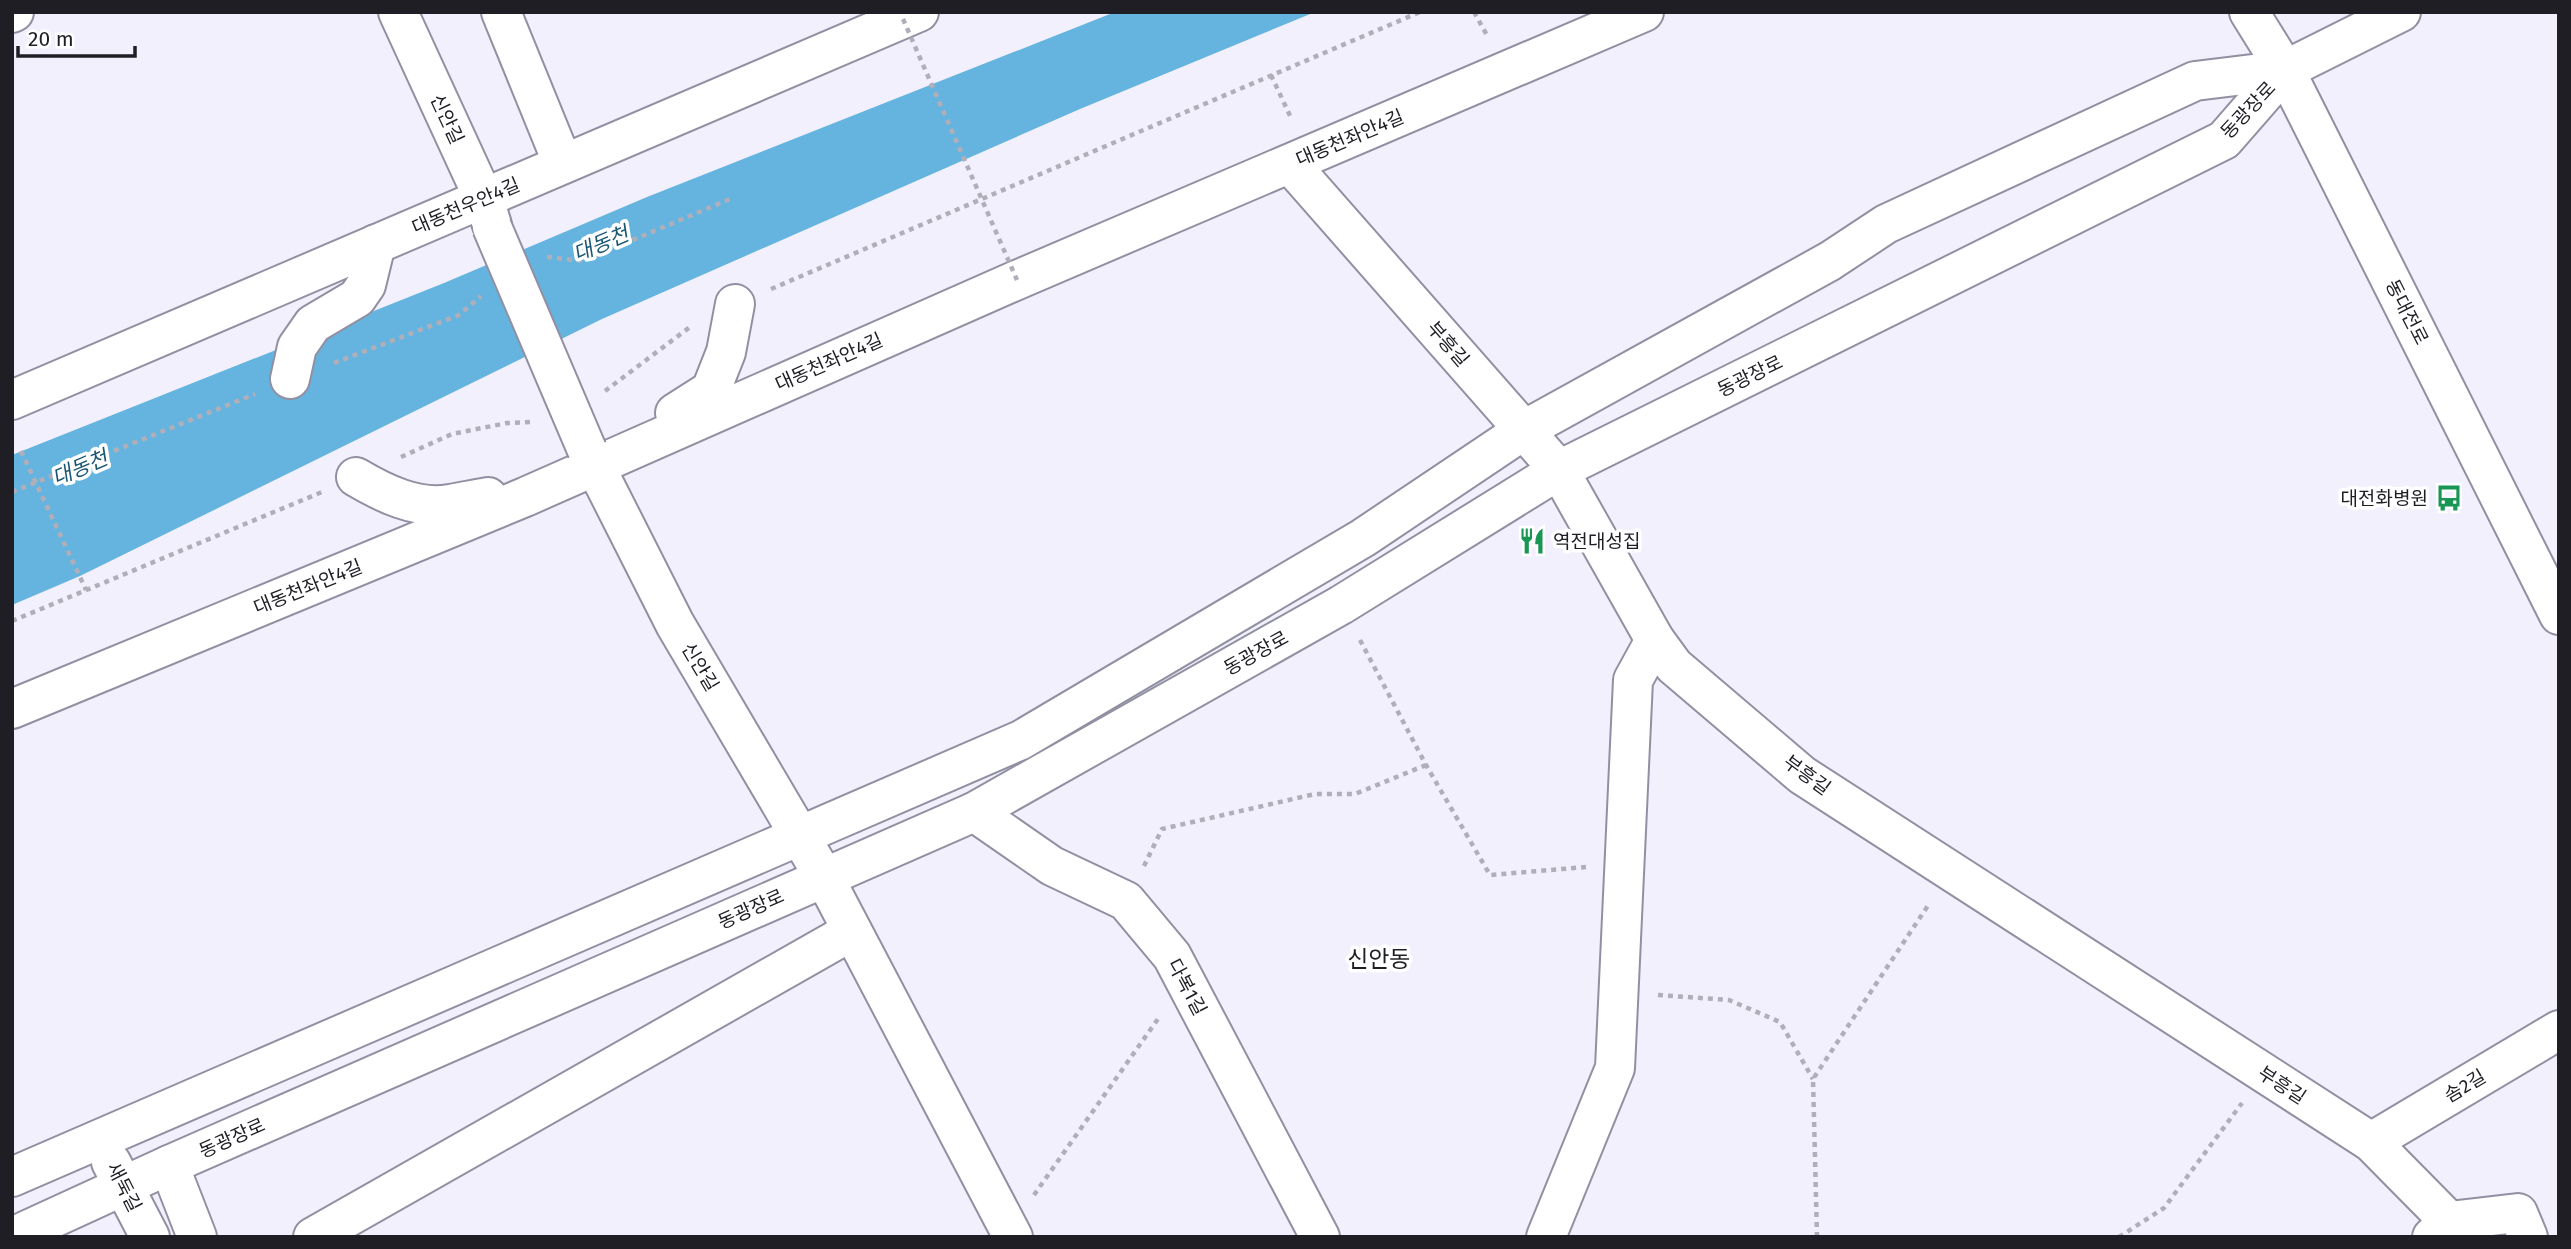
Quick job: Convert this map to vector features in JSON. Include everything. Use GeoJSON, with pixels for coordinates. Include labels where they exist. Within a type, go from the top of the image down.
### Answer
{"type":"FeatureCollection","features":[{"type":"Feature","properties":{"kind":"street","name":"신안길"},"geometry":{"type":"LineString","coordinates":[[398,12],[488,213],[590,457],[675,624],[824,877],[1011,1233]]}},
{"type":"Feature","properties":{"kind":"street"},"geometry":{"type":"LineString","coordinates":[[501,12],[563,164]]}},
{"type":"Feature","properties":{"kind":"street","name":"대동천좌안4길"},"geometry":{"type":"LineString","coordinates":[[12,709],[525,497],[590,457],[1017,280],[1644,12]]}},
{"type":"Feature","properties":{"kind":"street","name":"동대전로"},"geometry":{"type":"LineString","coordinates":[[2249,12],[2285,70],[2559,615]]}},
{"type":"Feature","properties":{"kind":"street"},"geometry":{"type":"LineString","coordinates":[[2285,70],[2401,12]]}},
{"type":"Feature","properties":{"kind":"street","name":"대동천우안4길"},"geometry":{"type":"LineString","coordinates":[[12,400],[376,244],[488,213],[563,164],[911,16]]}},
{"type":"Feature","properties":{"kind":"street","name":"동광장로"},"geometry":{"type":"LineString","coordinates":[[12,1177],[1021,740],[1363,538],[1524,430],[1830,261],[1886,224],[2195,81],[2285,70]]}},
{"type":"Feature","properties":{"kind":"street","name":"동광장로"},"geometry":{"type":"LineString","coordinates":[[12,1237],[123,1185],[974,812],[1341,605],[1559,470],[2224,140],[2285,70]]}},
{"type":"Feature","properties":{"kind":"street","name":"부흥길"},"geometry":{"type":"LineString","coordinates":[[1290,164],[1559,470],[1655,640],[1674,666],[1802,775],[2371,1142],[2440,1229]]}},
{"type":"Feature","properties":{"kind":"street"},"geometry":{"type":"LineString","coordinates":[[290,379],[297,347],[313,324],[357,298],[366,285],[376,244]]}},
{"type":"Feature","properties":{"kind":"street"},"geometry":{"type":"LineString","coordinates":[[590,457],[675,413],[711,390],[726,352],[736,304]]}},
{"type":"Feature","properties":{"kind":"street"},"geometry":{"type":"LineString","coordinates":[[356,477],[380,491],[424,504],[447,505],[496,495],[525,497]]}},
{"type":"Feature","properties":{"kind":"street"},"geometry":{"type":"LineString","coordinates":[[1546,1237],[1615,1068],[1633,680],[1655,640]]}},
{"type":"Feature","properties":{"kind":"street","name":"다복1길"},"geometry":{"type":"LineString","coordinates":[[974,812],[1052,866],[1126,901],[1172,956],[1320,1237]]}},
{"type":"Feature","properties":{"kind":"street"},"geometry":{"type":"LineString","coordinates":[[313,1237],[852,931]]}},
{"type":"Feature","properties":{"kind":"street","name":"솜2길"},"geometry":{"type":"LineString","coordinates":[[2371,1142],[2559,1030]]}},
{"type":"Feature","properties":{"kind":"street","name":"새둑길"},"geometry":{"type":"LineString","coordinates":[[99,1138],[150,1237]]}},
{"type":"Feature","properties":{"kind":"street"},"geometry":{"type":"LineString","coordinates":[[169,1165],[197,1237]]}},
{"type":"Feature","properties":{"kind":"street"},"geometry":{"type":"LineString","coordinates":[[2440,1229],[2518,1213],[2528,1237]]}},
{"type":"Feature","properties":{"kind":"path"},"geometry":{"type":"LineString","coordinates":[[599,396],[684,330],[736,304],[1420,12]]}},
{"type":"Feature","properties":{"kind":"path"},"geometry":{"type":"LineString","coordinates":[[1475,12],[1486,34]]}},
{"type":"Feature","properties":{"kind":"path"},"geometry":{"type":"LineString","coordinates":[[911,16],[1017,280]]}},
{"type":"Feature","properties":{"kind":"path"},"geometry":{"type":"LineString","coordinates":[[1270,75],[1288,111]]}},
{"type":"Feature","properties":{"kind":"path"},"geometry":{"type":"LineString","coordinates":[[542,257],[583,261],[730,200]]}},
{"type":"Feature","properties":{"kind":"path"},"geometry":{"type":"LineString","coordinates":[[12,492],[290,379],[459,315],[489,288]]}},
{"type":"Feature","properties":{"kind":"path"},"geometry":{"type":"LineString","coordinates":[[12,621],[452,434],[506,423],[543,422]]}},
{"type":"Feature","properties":{"kind":"path"},"geometry":{"type":"LineString","coordinates":[[21,451],[86,590]]}},
{"type":"Feature","properties":{"kind":"path"},"geometry":{"type":"LineString","coordinates":[[1341,605],[1426,765],[1490,875],[1625,864]]}},
{"type":"Feature","properties":{"kind":"path"},"geometry":{"type":"LineString","coordinates":[[1126,901],[1162,829],[1315,794],[1355,794],[1426,765]]}},
{"type":"Feature","properties":{"kind":"path"},"geometry":{"type":"LineString","coordinates":[[1813,1079],[1951,871]]}},
{"type":"Feature","properties":{"kind":"path"},"geometry":{"type":"LineString","coordinates":[[1011,1233],[1185,981]]}},
{"type":"Feature","properties":{"kind":"path"},"geometry":{"type":"LineString","coordinates":[[1619,992],[1729,1000],[1780,1022],[1813,1079],[1816,1237]]}},
{"type":"Feature","properties":{"kind":"path"},"geometry":{"type":"LineString","coordinates":[[2119,1237],[2164,1208],[2264,1073]]}},
{"type":"Feature","properties":{"kind":"water","name":"대동천"},"geometry":{"type":"Polygon","coordinates":[[[1115,12],[1315,12],[1080,109],[602,319],[80,576],[12,605],[12,455],[444,283],[647,197],[1115,12]]]}},
{"type":"Feature","properties":{"kind":"place","name":"대전화병원"},"geometry":{"type":"Point","coordinates":[2449,498]}},
{"type":"Feature","properties":{"kind":"place","name":"역전대성집"},"geometry":{"type":"Point","coordinates":[1532,541]}},
{"type":"Feature","properties":{"kind":"district","name":"신안동"},"geometry":{"type":"Point","coordinates":[1379,959]}}]}
